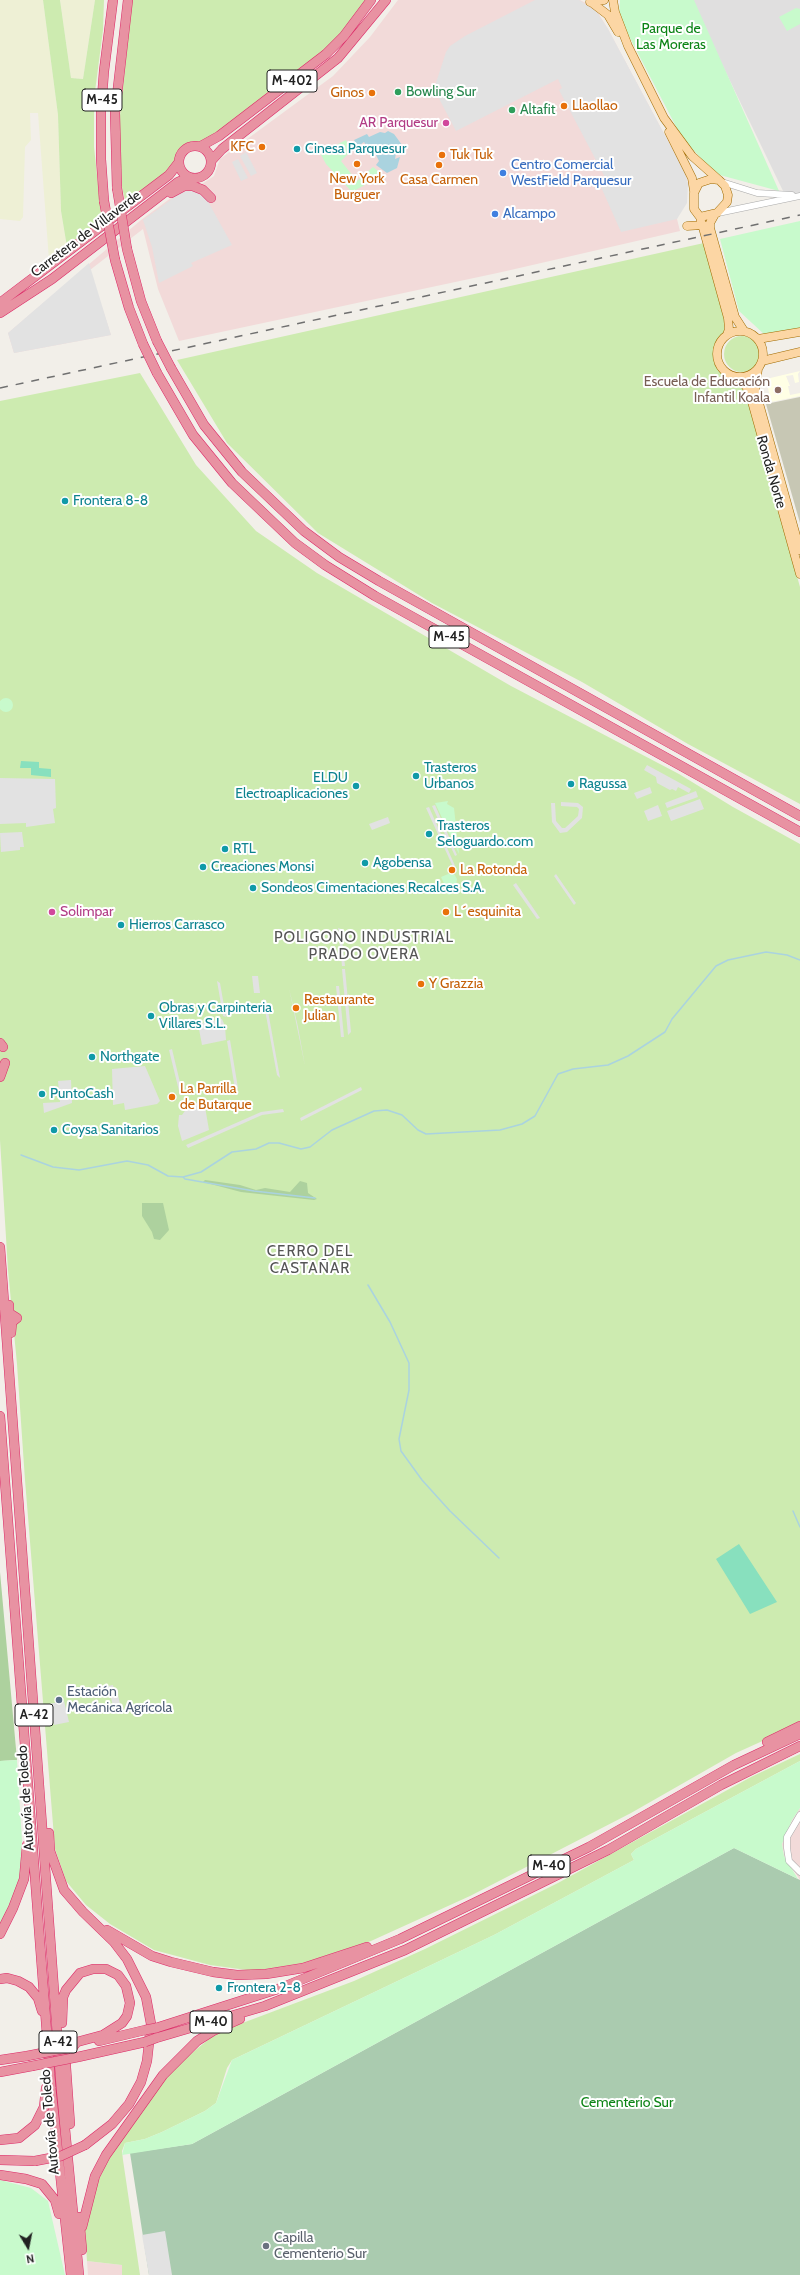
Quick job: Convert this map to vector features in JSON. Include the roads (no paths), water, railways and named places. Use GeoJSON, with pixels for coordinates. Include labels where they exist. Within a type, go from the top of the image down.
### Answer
{"type":"FeatureCollection","features":[{"type":"Feature","properties":{"kind":"highway"},"geometry":{"type":"LineString","coordinates":[[104,71],[107,0]]}},
{"type":"Feature","properties":{"kind":"highway","name":"M-45"},"geometry":{"type":"LineString","coordinates":[[113,0],[104,71],[100,131],[104,201],[115,260],[129,308],[143,344],[157,373],[193,434],[232,483],[295,543],[325,565],[376,596],[800,832]]}},
{"type":"Feature","properties":{"kind":"highway","name":"M-45"},"geometry":{"type":"LineString","coordinates":[[128,0],[115,113],[117,188],[127,249],[141,300],[157,341],[204,425],[242,472],[304,531],[339,557],[379,581],[800,816]]}},
{"type":"Feature","properties":{"kind":"highway","name":"M-402"},"geometry":{"type":"LineString","coordinates":[[179,162],[180,155],[186,148],[201,146],[213,141],[326,54],[344,36],[371,0]]}},
{"type":"Feature","properties":{"kind":"highway","name":"M-402"},"geometry":{"type":"LineString","coordinates":[[189,177],[198,178],[205,175],[210,170],[212,160],[222,149],[338,58],[386,0]]}},
{"type":"Feature","properties":{"kind":"highway"},"geometry":{"type":"LineString","coordinates":[[201,146],[207,151],[212,160]]}},
{"type":"Feature","properties":{"kind":"highway"},"geometry":{"type":"LineString","coordinates":[[179,162],[182,172],[189,177]]}},
{"type":"Feature","properties":{"kind":"highway","name":"Carretera de Villaverde"},"geometry":{"type":"LineString","coordinates":[[0,303],[169,175],[179,162]]}},
{"type":"Feature","properties":{"kind":"highway","name":"Carretera de Villaverde"},"geometry":{"type":"LineString","coordinates":[[0,313],[52,279],[178,182],[189,177]]}},
{"type":"Feature","properties":{"kind":"highway"},"geometry":{"type":"LineString","coordinates":[[149,204],[188,186],[201,189],[211,198]]}},
{"type":"Feature","properties":{"kind":"highway"},"geometry":{"type":"LineString","coordinates":[[0,320],[52,279]]}},
{"type":"Feature","properties":{"kind":"highway"},"geometry":{"type":"LineString","coordinates":[[0,1077],[5,1063]]}},
{"type":"Feature","properties":{"kind":"highway","name":"Autovía de Toledo"},"geometry":{"type":"LineString","coordinates":[[0,1247],[2,1275],[7,1282],[10,1313],[17,1318],[12,1322],[11,1326],[15,1387],[12,1404],[60,2087],[79,2275]]}},
{"type":"Feature","properties":{"kind":"highway","name":"Autovía de Toledo"},"geometry":{"type":"LineString","coordinates":[[0,1416],[46,2037],[56,2148],[71,2275]]}},
{"type":"Feature","properties":{"kind":"highway"},"geometry":{"type":"LineString","coordinates":[[0,2160],[35,2161],[61,2156],[85,2145],[112,2124],[129,2104],[141,2082],[147,2061],[151,2035],[149,2011],[139,1979],[127,1959],[64,1890],[50,1851],[34,1638],[28,1621]]}},
{"type":"Feature","properties":{"kind":"highway","name":"M-40"},"geometry":{"type":"LineString","coordinates":[[695,1787],[719,1767],[800,1726]]}},
{"type":"Feature","properties":{"kind":"highway","name":"M-40"},"geometry":{"type":"LineString","coordinates":[[1,2060],[73,2047],[156,2028],[281,1988],[400,1939],[589,1846],[754,1755],[800,1734]]}},
{"type":"Feature","properties":{"kind":"highway","name":"M-40"},"geometry":{"type":"LineString","coordinates":[[0,2072],[145,2042],[265,2006],[405,1950],[608,1850],[720,1785],[800,1746]]}},
{"type":"Feature","properties":{"kind":"highway","name":"M-40"},"geometry":{"type":"LineString","coordinates":[[697,1799],[800,1751]]}},
{"type":"Feature","properties":{"kind":"highway"},"geometry":{"type":"LineString","coordinates":[[0,1934],[13,1908],[24,1879],[27,1862],[25,1807],[28,1788]]}},
{"type":"Feature","properties":{"kind":"highway"},"geometry":{"type":"LineString","coordinates":[[94,1922],[135,1947],[165,1960],[213,1972],[237,1974],[266,1974],[303,1968],[338,1958],[392,1938],[400,1939]]}},
{"type":"Feature","properties":{"kind":"highway"},"geometry":{"type":"LineString","coordinates":[[73,2047],[77,2042],[103,2035],[115,2029],[127,2016],[130,2003],[128,1990],[124,1982],[114,1973],[97,1968],[84,1971],[70,1982],[63,1997],[62,2014],[67,2081],[84,2275]]}},
{"type":"Feature","properties":{"kind":"highway"},"geometry":{"type":"LineString","coordinates":[[0,1979],[18,1981],[29,1987],[38,1998],[45,2023]]}},
{"type":"Feature","properties":{"kind":"highway"},"geometry":{"type":"LineString","coordinates":[[81,2234],[95,2176],[106,2155],[163,2075],[181,2056],[208,2034],[265,2006]]}},
{"type":"Feature","properties":{"kind":"highway"},"geometry":{"type":"LineString","coordinates":[[0,2140],[19,2138],[34,2125],[40,2116],[46,2096],[46,2037]]}},
{"type":"Feature","properties":{"kind":"highway"},"geometry":{"type":"LineString","coordinates":[[0,2076],[11,2070]]}},
{"type":"Feature","properties":{"kind":"highway"},"geometry":{"type":"LineString","coordinates":[[0,2175],[36,2181],[47,2188],[56,2200],[68,2245]]}},
{"type":"Feature","properties":{"kind":"main road"},"geometry":{"type":"LineString","coordinates":[[588,1],[604,0]]}},
{"type":"Feature","properties":{"kind":"main road"},"geometry":{"type":"LineString","coordinates":[[613,0],[615,12],[628,46],[691,176],[694,191],[694,208],[700,216],[717,213]]}},
{"type":"Feature","properties":{"kind":"main road"},"geometry":{"type":"LineString","coordinates":[[588,1],[608,15],[628,46]]}},
{"type":"Feature","properties":{"kind":"main road"},"geometry":{"type":"LineString","coordinates":[[664,118],[688,152],[727,189],[728,198],[725,206],[717,213],[710,223],[710,228],[735,317],[744,331],[758,339],[763,350],[762,361],[800,352]]}},
{"type":"Feature","properties":{"kind":"main road"},"geometry":{"type":"LineString","coordinates":[[694,191],[705,180],[720,181]]}},
{"type":"Feature","properties":{"kind":"main road","name":"Ronda Norte"},"geometry":{"type":"LineString","coordinates":[[700,216],[728,318],[727,335],[718,347],[718,360],[721,367],[742,382],[749,390],[800,574]]}},
{"type":"Feature","properties":{"kind":"main road"},"geometry":{"type":"LineString","coordinates":[[687,226],[703,225]]}},
{"type":"Feature","properties":{"kind":"main road"},"geometry":{"type":"LineString","coordinates":[[727,335],[732,332],[744,331]]}},
{"type":"Feature","properties":{"kind":"main road"},"geometry":{"type":"LineString","coordinates":[[758,339],[800,332]]}},
{"type":"Feature","properties":{"kind":"main road","name":"Ronda Norte"},"geometry":{"type":"LineString","coordinates":[[762,361],[755,376],[755,389],[800,550]]}},
{"type":"Feature","properties":{"kind":"main road"},"geometry":{"type":"LineString","coordinates":[[733,376],[746,376],[758,369]]}},
{"type":"Feature","properties":{"kind":"street"},"geometry":{"type":"LineString","coordinates":[[720,181],[760,193],[800,195]]}},
{"type":"Feature","properties":{"kind":"street"},"geometry":{"type":"LineString","coordinates":[[717,213],[800,195]]}},
{"type":"Feature","properties":{"kind":"street"},"geometry":{"type":"LineString","coordinates":[[798,1871],[789,1861],[786,1848],[789,1833],[800,1815]]}},
{"type":"Feature","properties":{"kind":"water"},"geometry":{"type":"Polygon","coordinates":[[[388,131],[394,134],[405,149],[396,153],[395,159],[400,157],[397,168],[387,173],[376,165],[379,161],[375,153],[372,153],[364,142],[357,147],[354,140],[367,134],[369,137],[380,132],[385,133],[388,131]]]}},
{"type":"Feature","properties":{"kind":"waterway"},"geometry":{"type":"LineString","coordinates":[[21,1155],[53,1167],[79,1170],[127,1161],[148,1165],[168,1176],[183,1177],[201,1172],[232,1152],[256,1149],[269,1143],[279,1143],[301,1149],[310,1147],[332,1130],[374,1111],[387,1110],[402,1115],[418,1130],[426,1134],[500,1130],[522,1124],[535,1116],[558,1074],[573,1069],[608,1065],[628,1056],[665,1032],[672,1019],[716,966],[728,960],[766,952],[787,955],[800,960]]}},
{"type":"Feature","properties":{"kind":"waterway"},"geometry":{"type":"LineString","coordinates":[[183,1177],[185,1179],[254,1191],[315,1198]]}},
{"type":"Feature","properties":{"kind":"waterway"},"geometry":{"type":"LineString","coordinates":[[368,1285],[390,1322],[409,1363],[409,1390],[399,1439],[401,1451],[422,1480],[450,1511],[499,1558]]}},
{"type":"Feature","properties":{"kind":"waterway"},"geometry":{"type":"LineString","coordinates":[[793,1511],[800,1527]]}},
{"type":"Feature","properties":{"kind":"railway"},"geometry":{"type":"LineString","coordinates":[[0,388],[800,215]]}},
{"type":"Feature","properties":{"kind":"place","name":"Bowling Sur"},"geometry":{"type":"Point","coordinates":[398,92]}},
{"type":"Feature","properties":{"kind":"place","name":"Ginos"},"geometry":{"type":"Point","coordinates":[372,93]}},
{"type":"Feature","properties":{"kind":"place","name":"Llaollao"},"geometry":{"type":"Point","coordinates":[564,106]}},
{"type":"Feature","properties":{"kind":"place","name":"Altafit"},"geometry":{"type":"Point","coordinates":[512,110]}},
{"type":"Feature","properties":{"kind":"place","name":"AR Parquesur"},"geometry":{"type":"Point","coordinates":[446,123]}},
{"type":"Feature","properties":{"kind":"place","name":"KFC"},"geometry":{"type":"Point","coordinates":[262,147]}},
{"type":"Feature","properties":{"kind":"place","name":"Cinesa Parquesur"},"geometry":{"type":"Point","coordinates":[297,149]}},
{"type":"Feature","properties":{"kind":"place","name":"Tuk Tuk"},"geometry":{"type":"Point","coordinates":[442,155]}},
{"type":"Feature","properties":{"kind":"place","name":"New York Burguer"},"geometry":{"type":"Point","coordinates":[357,164]}},
{"type":"Feature","properties":{"kind":"place","name":"Casa Carmen"},"geometry":{"type":"Point","coordinates":[439,165]}},
{"type":"Feature","properties":{"kind":"place","name":"Centro Comercial WestField Parquesur"},"geometry":{"type":"Point","coordinates":[503,173]}},
{"type":"Feature","properties":{"kind":"place","name":"Alcampo"},"geometry":{"type":"Point","coordinates":[495,214]}},
{"type":"Feature","properties":{"kind":"place","name":"Escuela de Educación Infantil Koala"},"geometry":{"type":"Point","coordinates":[778,390]}},
{"type":"Feature","properties":{"kind":"place","name":"Frontera 8-8"},"geometry":{"type":"Point","coordinates":[65,501]}},
{"type":"Feature","properties":{"kind":"place","name":"Trasteros Urbanos"},"geometry":{"type":"Point","coordinates":[416,776]}},
{"type":"Feature","properties":{"kind":"place","name":"Ragussa"},"geometry":{"type":"Point","coordinates":[571,784]}},
{"type":"Feature","properties":{"kind":"place","name":"ELDU Electroaplicaciones"},"geometry":{"type":"Point","coordinates":[356,786]}},
{"type":"Feature","properties":{"kind":"place","name":"Trasteros Seloguardo.com"},"geometry":{"type":"Point","coordinates":[429,834]}},
{"type":"Feature","properties":{"kind":"place","name":"RTL"},"geometry":{"type":"Point","coordinates":[225,849]}},
{"type":"Feature","properties":{"kind":"place","name":"Agobensa"},"geometry":{"type":"Point","coordinates":[365,863]}},
{"type":"Feature","properties":{"kind":"place","name":"Creaciones Monsi"},"geometry":{"type":"Point","coordinates":[203,867]}},
{"type":"Feature","properties":{"kind":"place","name":"La Rotonda"},"geometry":{"type":"Point","coordinates":[452,870]}},
{"type":"Feature","properties":{"kind":"place","name":"Sondeos Cimentaciones Recalces S.A."},"geometry":{"type":"Point","coordinates":[253,888]}},
{"type":"Feature","properties":{"kind":"place","name":"Solimpar"},"geometry":{"type":"Point","coordinates":[52,912]}},
{"type":"Feature","properties":{"kind":"place","name":"L´esquinita"},"geometry":{"type":"Point","coordinates":[446,912]}},
{"type":"Feature","properties":{"kind":"place","name":"Hierros Carrasco"},"geometry":{"type":"Point","coordinates":[121,925]}},
{"type":"Feature","properties":{"kind":"place","name":"Y Grazzia"},"geometry":{"type":"Point","coordinates":[421,984]}},
{"type":"Feature","properties":{"kind":"place","name":"Restaurante Julian"},"geometry":{"type":"Point","coordinates":[296,1008]}},
{"type":"Feature","properties":{"kind":"place","name":"Obras y Carpinteria Villares S.L."},"geometry":{"type":"Point","coordinates":[151,1016]}},
{"type":"Feature","properties":{"kind":"place","name":"Northgate"},"geometry":{"type":"Point","coordinates":[92,1057]}},
{"type":"Feature","properties":{"kind":"place","name":"PuntoCash"},"geometry":{"type":"Point","coordinates":[42,1094]}},
{"type":"Feature","properties":{"kind":"place","name":"La Parrilla de Butarque"},"geometry":{"type":"Point","coordinates":[172,1097]}},
{"type":"Feature","properties":{"kind":"place","name":"Coysa Sanitarios"},"geometry":{"type":"Point","coordinates":[54,1130]}},
{"type":"Feature","properties":{"kind":"place","name":"Estación Mecánica Agrícola"},"geometry":{"type":"Point","coordinates":[59,1700]}},
{"type":"Feature","properties":{"kind":"place","name":"Frontera 2-8"},"geometry":{"type":"Point","coordinates":[219,1988]}},
{"type":"Feature","properties":{"kind":"place","name":"Capilla Cementerio Sur"},"geometry":{"type":"Point","coordinates":[266,2246]}},
{"type":"Feature","properties":{"kind":"district","name":"POLIGONO INDUSTRIAL PRADO OVERA"},"geometry":{"type":"Point","coordinates":[364,946]}},
{"type":"Feature","properties":{"kind":"district","name":"CERRO DEL CASTAÑAR"},"geometry":{"type":"Point","coordinates":[310,1260]}},
{"type":"Feature","properties":{"kind":"park label","name":"Parque de Las Moreras"},"geometry":{"type":"Point","coordinates":[671,38]}},
{"type":"Feature","properties":{"kind":"park label","name":"Cementerio Sur"},"geometry":{"type":"Point","coordinates":[627,2103]}}]}
